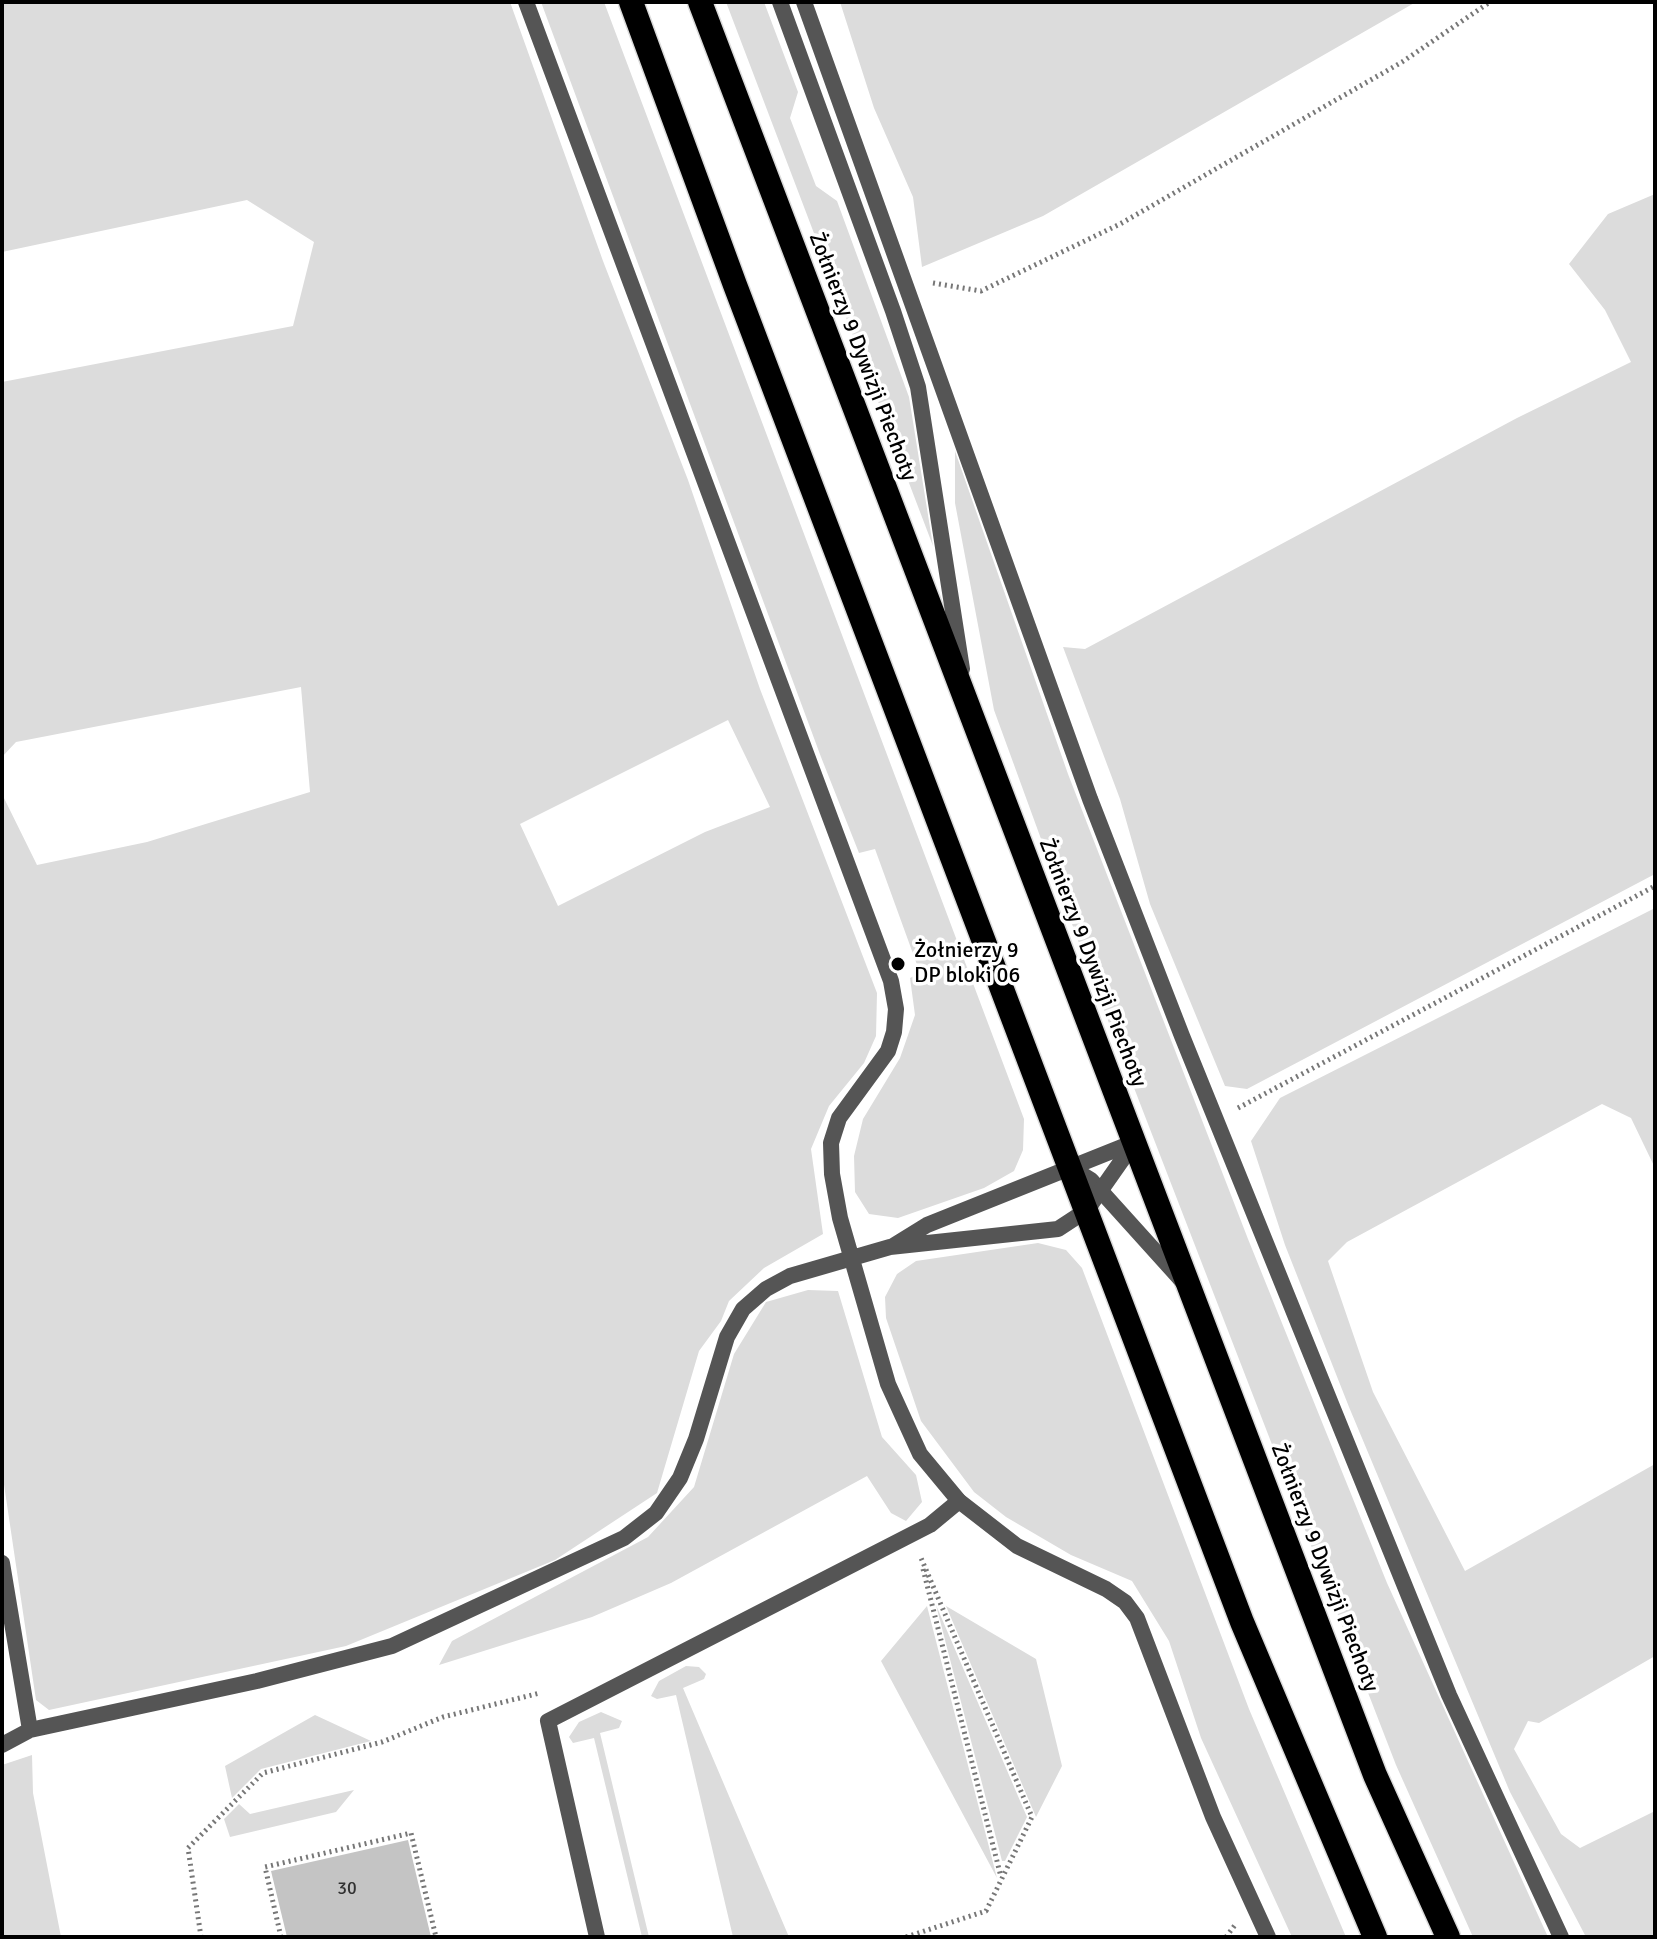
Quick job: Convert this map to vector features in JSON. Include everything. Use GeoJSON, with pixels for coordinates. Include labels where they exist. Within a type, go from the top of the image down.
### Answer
{"type":"FeatureCollection","features":[{"type":"Feature","properties":{"kind":"highway"},"geometry":{"type":"LineString","coordinates":[[631,2],[735,285],[1070,1167],[1093,1200],[1242,1622],[1375,1937]]}},
{"type":"Feature","properties":{"kind":"highway","name":"Żołnierzy 9 Dywizji Piechoty"},"geometry":{"type":"LineString","coordinates":[[700,2],[1375,1775],[1448,1937]]}},
{"type":"Feature","properties":{"kind":"street"},"geometry":{"type":"LineString","coordinates":[[526,2],[891,981],[896,1009],[891,1042],[839,1118],[831,1143],[832,1174],[852,1258],[875,1343],[905,1426],[920,1454],[959,1501],[1017,1546],[1106,1589],[1125,1602],[1137,1618],[1213,1817],[1268,1937]]}},
{"type":"Feature","properties":{"kind":"street"},"geometry":{"type":"LineString","coordinates":[[780,2],[918,387],[969,714]]}},
{"type":"Feature","properties":{"kind":"street"},"geometry":{"type":"LineString","coordinates":[[804,2],[1090,799],[1215,1120],[1449,1695],[1561,1937]]}},
{"type":"Feature","properties":{"kind":"street"},"geometry":{"type":"LineString","coordinates":[[890,1247],[927,1225],[1134,1143]]}},
{"type":"Feature","properties":{"kind":"street"},"geometry":{"type":"LineString","coordinates":[[2,1745],[30,1730],[257,1681],[392,1646],[624,1538],[656,1513],[680,1478],[727,1337],[743,1309],[766,1289],[790,1276],[890,1247],[1058,1229],[1093,1200],[1134,1143]]}},
{"type":"Feature","properties":{"kind":"street"},"geometry":{"type":"LineString","coordinates":[[1093,1200],[1190,1289]]}},
{"type":"Feature","properties":{"kind":"street"},"geometry":{"type":"LineString","coordinates":[[597,1937],[548,1721],[930,1525],[959,1501]]}},
{"type":"Feature","properties":{"kind":"street"},"geometry":{"type":"LineString","coordinates":[[2,1563],[30,1730]]}},
{"type":"Feature","properties":{"kind":"path"},"geometry":{"type":"LineString","coordinates":[[902,273],[946,287],[981,291],[1120,224],[1402,62],[1490,2]]}},
{"type":"Feature","properties":{"kind":"path"},"geometry":{"type":"LineString","coordinates":[[1215,1120],[1655,886]]}},
{"type":"Feature","properties":{"kind":"path"},"geometry":{"type":"LineString","coordinates":[[906,1937],[986,1911],[1002,1879],[1032,1817],[919,1553],[1002,1879]]}},
{"type":"Feature","properties":{"kind":"path"},"geometry":{"type":"LineString","coordinates":[[201,1937],[188,1848],[263,1773],[382,1742],[443,1717],[541,1693]]}},
{"type":"Feature","properties":{"kind":"path"},"geometry":{"type":"LineString","coordinates":[[281,1937],[265,1867],[411,1833],[436,1937]]}},
{"type":"Feature","properties":{"kind":"shaded area"},"geometry":{"type":"Polygon","coordinates":[[[2,2],[510,2],[603,261],[688,480],[760,689],[877,993],[876,1036],[864,1063],[829,1106],[811,1149],[823,1234],[764,1268],[729,1301],[721,1321],[699,1351],[657,1493],[555,1560],[346,1646],[49,1710],[36,1700],[2,1471],[2,794],[37,865],[147,842],[310,792],[301,687],[16,742],[2,757],[2,382],[293,326],[314,242],[247,200],[2,252],[2,2]],[[728,720],[520,824],[558,906],[705,832],[770,807],[728,720]]]}},
{"type":"Feature","properties":{"kind":"shaded area"},"geometry":{"type":"Polygon","coordinates":[[[541,2],[604,2],[1024,1119],[1023,1150],[1014,1171],[984,1188],[898,1218],[869,1214],[855,1192],[854,1156],[863,1119],[900,1058],[915,1015],[910,978],[920,973],[875,849],[859,853],[821,757],[541,2]]]}},
{"type":"Feature","properties":{"kind":"shaded area"},"geometry":{"type":"Polygon","coordinates":[[[726,2],[764,2],[798,92],[790,118],[816,186],[837,201],[909,397],[933,546],[726,2]]]}},
{"type":"Feature","properties":{"kind":"shaded area"},"geometry":{"type":"Polygon","coordinates":[[[840,2],[1416,2],[1043,216],[922,267],[913,197],[874,108],[840,2]]]}},
{"type":"Feature","properties":{"kind":"shaded area"},"geometry":{"type":"Polygon","coordinates":[[[1655,194],[1655,874],[1247,1089],[1225,1086],[1150,904],[1120,799],[1063,647],[1085,649],[1517,418],[1631,362],[1605,310],[1569,264],[1608,214],[1655,194]]]}},
{"type":"Feature","properties":{"kind":"shaded area"},"geometry":{"type":"Polygon","coordinates":[[[955,451],[1068,774],[1248,1239],[1387,1583],[1548,1937],[1473,1937],[1396,1765],[1095,987],[994,710],[955,503],[955,451]]]}},
{"type":"Feature","properties":{"kind":"shaded area"},"geometry":{"type":"Polygon","coordinates":[[[1655,908],[1655,1168],[1631,1118],[1602,1104],[1347,1242],[1328,1261],[1373,1392],[1465,1571],[1655,1464],[1655,1656],[1539,1723],[1528,1721],[1514,1749],[1561,1834],[1580,1848],[1655,1811],[1655,1937],[1586,1937],[1510,1792],[1349,1407],[1285,1245],[1251,1141],[1280,1098],[1655,908]]]}},
{"type":"Feature","properties":{"kind":"shaded area"},"geometry":{"type":"Polygon","coordinates":[[[1038,1243],[1066,1250],[1082,1268],[1249,1709],[1346,1937],[1292,1937],[1201,1738],[1169,1641],[1132,1581],[1071,1555],[1006,1517],[974,1492],[921,1421],[886,1318],[885,1297],[897,1274],[916,1261],[1038,1243]]]}},
{"type":"Feature","properties":{"kind":"shaded area"},"geometry":{"type":"Polygon","coordinates":[[[808,1290],[838,1291],[882,1437],[916,1475],[922,1502],[906,1521],[891,1513],[867,1476],[671,1583],[592,1617],[439,1665],[452,1641],[648,1537],[694,1487],[734,1354],[766,1302],[808,1290]]]}},
{"type":"Feature","properties":{"kind":"shaded area"},"geometry":{"type":"Polygon","coordinates":[[[936,1605],[1027,1817],[1005,1861],[1002,1861],[936,1605]]]}},
{"type":"Feature","properties":{"kind":"shaded area"},"geometry":{"type":"Polygon","coordinates":[[[927,1606],[997,1878],[881,1661],[927,1606]]]}},
{"type":"Feature","properties":{"kind":"shaded area"},"geometry":{"type":"Polygon","coordinates":[[[946,1606],[1036,1659],[1062,1766],[1036,1817],[946,1606]]]}},
{"type":"Feature","properties":{"kind":"shaded area"},"geometry":{"type":"Polygon","coordinates":[[[686,1666],[699,1667],[706,1674],[704,1679],[683,1688],[789,1937],[733,1937],[676,1695],[657,1699],[651,1696],[659,1681],[686,1666]]]}},
{"type":"Feature","properties":{"kind":"shaded area"},"geometry":{"type":"Polygon","coordinates":[[[601,1712],[622,1721],[619,1728],[600,1733],[649,1937],[642,1937],[594,1738],[573,1743],[569,1737],[579,1722],[601,1712]]]}},
{"type":"Feature","properties":{"kind":"shaded area"},"geometry":{"type":"Polygon","coordinates":[[[315,1715],[371,1741],[261,1769],[232,1798],[225,1766],[315,1715]]]}},
{"type":"Feature","properties":{"kind":"shaded area"},"geometry":{"type":"Polygon","coordinates":[[[32,1755],[33,1793],[61,1937],[2,1937],[2,1765],[32,1755]]]}},
{"type":"Feature","properties":{"kind":"shaded area"},"geometry":{"type":"Polygon","coordinates":[[[354,1790],[336,1812],[230,1837],[224,1819],[239,1804],[250,1814],[354,1790]]]}},
{"type":"Feature","properties":{"kind":"building"},"geometry":{"type":"Polygon","coordinates":[[[408,1840],[431,1937],[287,1937],[271,1871],[408,1840]]]}},
{"type":"Feature","properties":{"kind":"place","name":"Żołnierzy 9 DP bloki 06"},"geometry":{"type":"Point","coordinates":[898,964]}}]}
